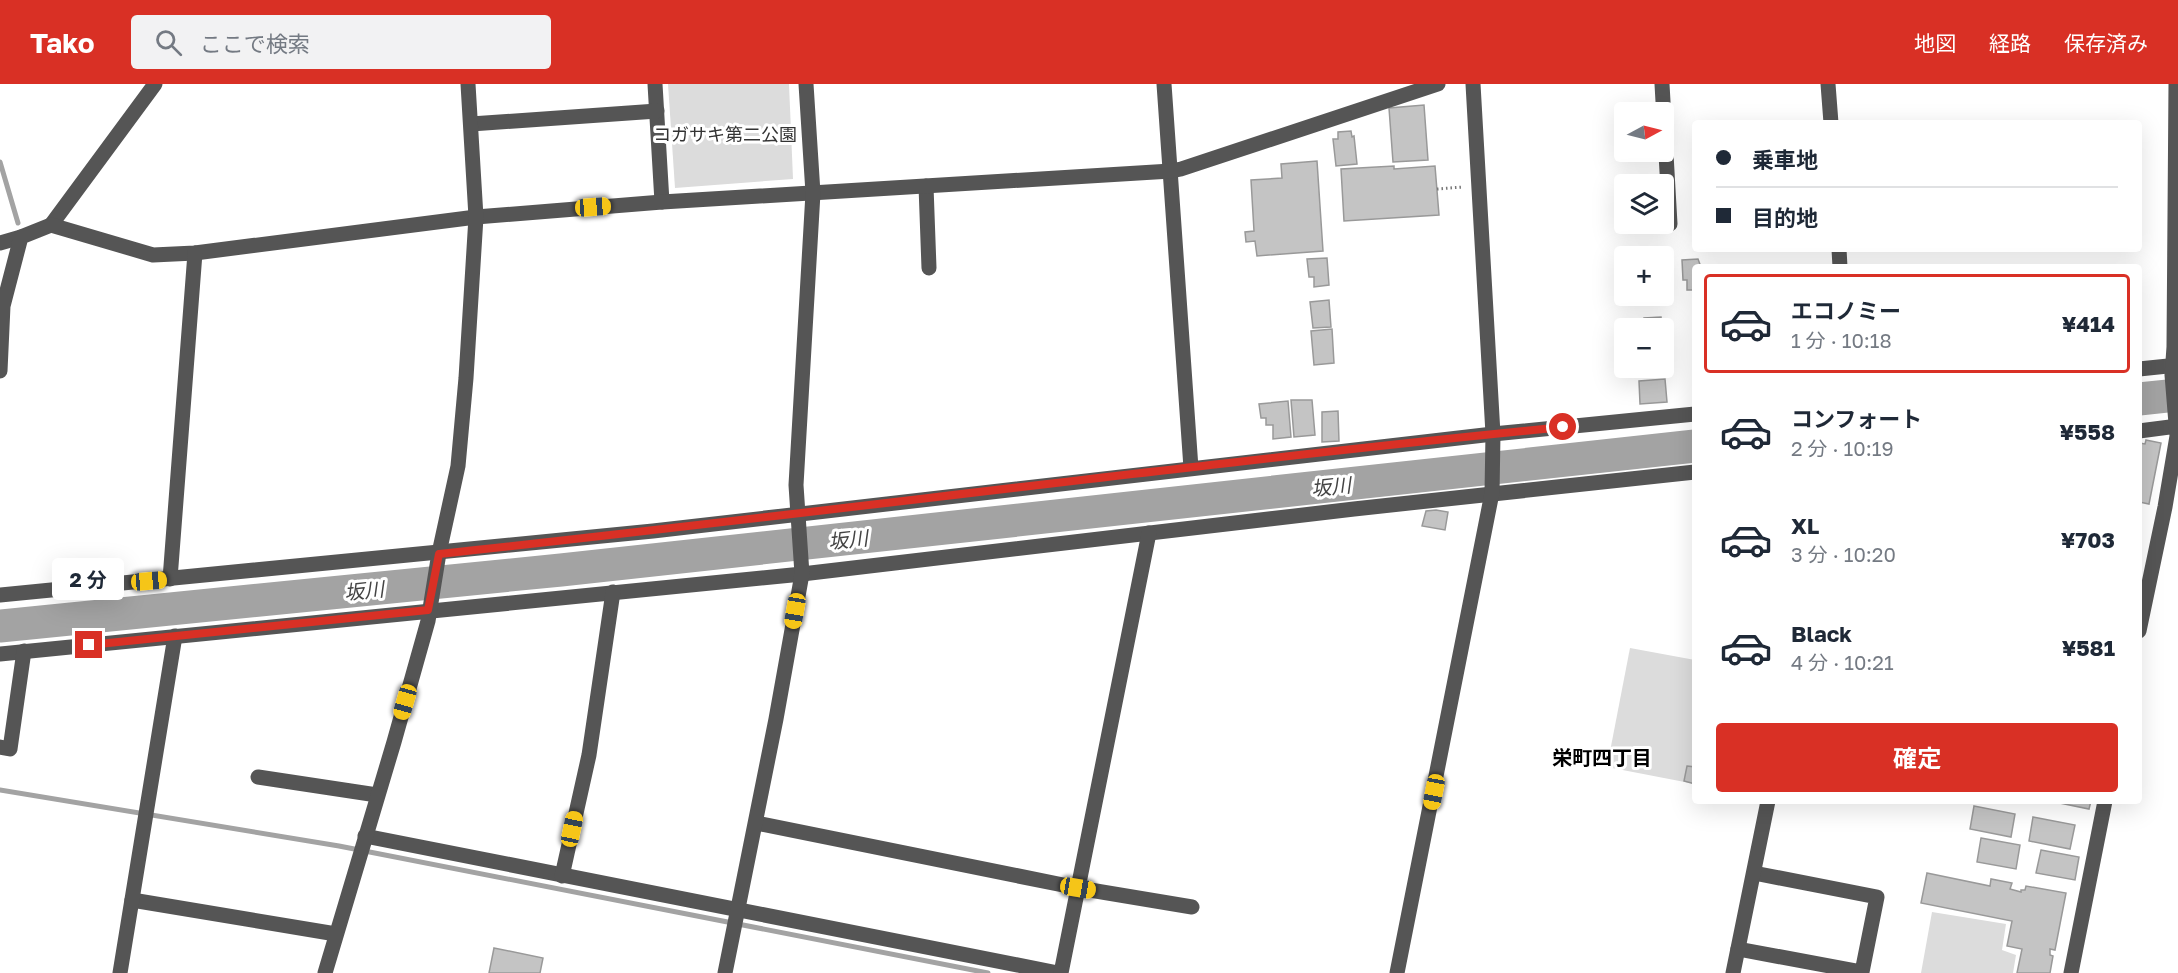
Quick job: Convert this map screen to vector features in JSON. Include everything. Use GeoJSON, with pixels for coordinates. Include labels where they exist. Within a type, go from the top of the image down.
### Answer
{"type":"FeatureCollection","features":[{"type":"Feature","properties":{"kind":"street"},"geometry":{"type":"LineString","coordinates":[[0,243],[51,225],[155,84]]}},
{"type":"Feature","properties":{"kind":"street"},"geometry":{"type":"LineString","coordinates":[[325,973],[428,621],[438,557],[458,466],[477,217],[468,84]]}},
{"type":"Feature","properties":{"kind":"street"},"geometry":{"type":"LineString","coordinates":[[655,84],[662,202]]}},
{"type":"Feature","properties":{"kind":"street"},"geometry":{"type":"LineString","coordinates":[[725,973],[756,823],[802,574],[796,514],[796,485],[813,193],[806,84]]}},
{"type":"Feature","properties":{"kind":"street"},"geometry":{"type":"LineString","coordinates":[[1164,84],[1191,468]]}},
{"type":"Feature","properties":{"kind":"street"},"geometry":{"type":"LineString","coordinates":[[51,225],[153,255],[195,254],[477,217],[662,202],[1182,170],[1438,84]]}},
{"type":"Feature","properties":{"kind":"street"},"geometry":{"type":"LineString","coordinates":[[1397,973],[1492,490],[1493,439],[1473,84]]}},
{"type":"Feature","properties":{"kind":"street"},"geometry":{"type":"LineString","coordinates":[[1662,84],[1667,174]]}},
{"type":"Feature","properties":{"kind":"street"},"geometry":{"type":"LineString","coordinates":[[1828,84],[1831,120]]}},
{"type":"Feature","properties":{"kind":"street"},"geometry":{"type":"LineString","coordinates":[[2142,619],[2171,508],[2177,426],[2174,347],[2176,84]]}},
{"type":"Feature","properties":{"kind":"street"},"geometry":{"type":"LineString","coordinates":[[471,124],[657,111]]}},
{"type":"Feature","properties":{"kind":"street"},"geometry":{"type":"LineString","coordinates":[[926,186],[929,268]]}},
{"type":"Feature","properties":{"kind":"street"},"geometry":{"type":"LineString","coordinates":[[0,371],[3,306],[21,237]]}},
{"type":"Feature","properties":{"kind":"street"},"geometry":{"type":"LineString","coordinates":[[170,579],[195,254]]}},
{"type":"Feature","properties":{"kind":"street"},"geometry":{"type":"LineString","coordinates":[[2142,369],[2175,365]]}},
{"type":"Feature","properties":{"kind":"street"},"geometry":{"type":"LineString","coordinates":[[0,595],[438,557],[1191,468],[1493,439],[1692,414]]}},
{"type":"Feature","properties":{"kind":"street"},"geometry":{"type":"LineString","coordinates":[[2142,430],[2177,426]]}},
{"type":"Feature","properties":{"kind":"street"},"geometry":{"type":"LineString","coordinates":[[0,654],[429,607],[802,574],[1492,490],[1692,472]]}},
{"type":"Feature","properties":{"kind":"street"},"geometry":{"type":"LineString","coordinates":[[362,846],[562,876],[736,918],[1060,973],[1149,533]]}},
{"type":"Feature","properties":{"kind":"street"},"geometry":{"type":"LineString","coordinates":[[562,876],[589,755],[613,592]]}},
{"type":"Feature","properties":{"kind":"street"},"geometry":{"type":"LineString","coordinates":[[123,972],[145,814],[175,636]]}},
{"type":"Feature","properties":{"kind":"street"},"geometry":{"type":"LineString","coordinates":[[0,747],[10,749],[24,651]]}},
{"type":"Feature","properties":{"kind":"street"},"geometry":{"type":"LineString","coordinates":[[258,777],[377,795]]}},
{"type":"Feature","properties":{"kind":"street"},"geometry":{"type":"LineString","coordinates":[[1733,973],[1767,804]]}},
{"type":"Feature","properties":{"kind":"street"},"geometry":{"type":"LineString","coordinates":[[2071,973],[2104,804]]}},
{"type":"Feature","properties":{"kind":"street"},"geometry":{"type":"LineString","coordinates":[[756,823],[1078,888],[1192,908]]}},
{"type":"Feature","properties":{"kind":"street"},"geometry":{"type":"LineString","coordinates":[[1738,949],[1862,972],[1877,897],[1754,873]]}},
{"type":"Feature","properties":{"kind":"street"},"geometry":{"type":"LineString","coordinates":[[132,900],[336,934]]}},
{"type":"Feature","properties":{"kind":"path"},"geometry":{"type":"LineString","coordinates":[[1437,189],[1480,186]]}},
{"type":"Feature","properties":{"kind":"green space","name":"コガサキ第二公園"},"geometry":{"type":"Polygon","coordinates":[[[668,84],[789,84],[793,179],[675,188],[668,84]]]}},
{"type":"Feature","properties":{"kind":"green space"},"geometry":{"type":"Polygon","coordinates":[[[1630,648],[1692,659],[1692,783],[1607,767],[1630,648]]]}},
{"type":"Feature","properties":{"kind":"green space"},"geometry":{"type":"Polygon","coordinates":[[[1932,912],[2006,924],[2002,950],[2016,955],[2013,973],[1921,973],[1932,912]]]}},
{"type":"Feature","properties":{"kind":"building"},"geometry":{"type":"Polygon","coordinates":[[[1424,105],[1428,160],[1393,162],[1389,108],[1424,105]]]}},
{"type":"Feature","properties":{"kind":"building"},"geometry":{"type":"Polygon","coordinates":[[[1351,131],[1352,137],[1354,136],[1357,164],[1336,166],[1333,139],[1338,139],[1338,132],[1351,131]]]}},
{"type":"Feature","properties":{"kind":"building"},"geometry":{"type":"Polygon","coordinates":[[[1317,161],[1323,251],[1257,256],[1255,241],[1246,242],[1245,232],[1254,231],[1251,180],[1282,178],[1281,164],[1317,161]]]}},
{"type":"Feature","properties":{"kind":"building"},"geometry":{"type":"Polygon","coordinates":[[[1394,166],[1394,169],[1435,166],[1439,215],[1344,221],[1341,169],[1394,166]]]}},
{"type":"Feature","properties":{"kind":"building"},"geometry":{"type":"Polygon","coordinates":[[[1327,258],[1329,285],[1314,287],[1314,277],[1309,277],[1307,259],[1327,258]]]}},
{"type":"Feature","properties":{"kind":"building"},"geometry":{"type":"Polygon","coordinates":[[[1698,259],[1700,264],[1692,264],[1692,290],[1687,290],[1687,280],[1683,280],[1682,260],[1698,259]]]}},
{"type":"Feature","properties":{"kind":"building"},"geometry":{"type":"Polygon","coordinates":[[[1329,300],[1331,327],[1313,328],[1310,302],[1329,300]]]}},
{"type":"Feature","properties":{"kind":"building"},"geometry":{"type":"Polygon","coordinates":[[[1332,329],[1334,363],[1314,365],[1311,331],[1332,329]]]}},
{"type":"Feature","properties":{"kind":"building"},"geometry":{"type":"Polygon","coordinates":[[[1665,379],[1667,402],[1640,404],[1639,381],[1665,379]]]}},
{"type":"Feature","properties":{"kind":"building"},"geometry":{"type":"Polygon","coordinates":[[[1291,400],[1312,400],[1315,435],[1294,437],[1291,400]]]}},
{"type":"Feature","properties":{"kind":"building"},"geometry":{"type":"Polygon","coordinates":[[[1288,401],[1291,437],[1273,439],[1273,425],[1266,425],[1266,418],[1261,418],[1259,404],[1288,401]]]}},
{"type":"Feature","properties":{"kind":"building"},"geometry":{"type":"Polygon","coordinates":[[[1338,411],[1339,441],[1322,442],[1322,412],[1338,411]]]}},
{"type":"Feature","properties":{"kind":"building"},"geometry":{"type":"Polygon","coordinates":[[[2146,440],[2161,443],[2149,504],[2142,503],[2142,444],[2145,444],[2146,440]]]}},
{"type":"Feature","properties":{"kind":"building"},"geometry":{"type":"Polygon","coordinates":[[[1426,511],[1448,512],[1445,530],[1422,526],[1426,511]]]}},
{"type":"Feature","properties":{"kind":"building"},"geometry":{"type":"Polygon","coordinates":[[[1687,766],[1692,767],[1692,783],[1684,781],[1687,766]]]}},
{"type":"Feature","properties":{"kind":"building"},"geometry":{"type":"Polygon","coordinates":[[[2065,804],[2090,804],[2089,809],[2065,804]]]}},
{"type":"Feature","properties":{"kind":"building"},"geometry":{"type":"Polygon","coordinates":[[[1974,806],[2015,814],[2011,837],[1970,829],[1974,806]]]}},
{"type":"Feature","properties":{"kind":"building"},"geometry":{"type":"Polygon","coordinates":[[[2033,817],[2075,825],[2070,849],[2029,841],[2033,817]]]}},
{"type":"Feature","properties":{"kind":"building"},"geometry":{"type":"Polygon","coordinates":[[[1981,838],[2020,845],[2016,869],[1977,862],[1981,838]]]}},
{"type":"Feature","properties":{"kind":"building"},"geometry":{"type":"Polygon","coordinates":[[[2041,850],[2079,857],[2075,880],[2036,873],[2041,850]]]}},
{"type":"Feature","properties":{"kind":"building"},"geometry":{"type":"Polygon","coordinates":[[[1927,873],[1990,886],[1991,879],[2012,883],[2010,889],[2021,892],[2026,886],[2066,893],[2055,950],[2050,949],[2050,955],[2053,956],[2050,973],[2017,973],[2022,949],[2007,946],[2012,921],[1921,903],[1927,873]]]}},
{"type":"Feature","properties":{"kind":"building"},"geometry":{"type":"Polygon","coordinates":[[[494,948],[543,958],[540,973],[489,973],[494,948]]]}},
{"type":"Feature","properties":{"kind":"waterway"},"geometry":{"type":"LineString","coordinates":[[0,162],[18,223]]}},
{"type":"Feature","properties":{"kind":"waterway","name":"坂川"},"geometry":{"type":"LineString","coordinates":[[2142,399],[2178,395]]}},
{"type":"Feature","properties":{"kind":"waterway","name":"坂川"},"geometry":{"type":"LineString","coordinates":[[0,626],[561,570],[1692,446]]}},
{"type":"Feature","properties":{"kind":"waterway"},"geometry":{"type":"LineString","coordinates":[[0,790],[339,846],[988,973]]}},
{"type":"Feature","properties":{"kind":"district","name":"栄町四丁目"},"geometry":{"type":"Point","coordinates":[1602,757]}},
{"type":"Feature","properties":{"kind":"route"},"geometry":{"type":"LineString","coordinates":[[89,645],[428,610],[439,554],[1563,427]]}}]}
